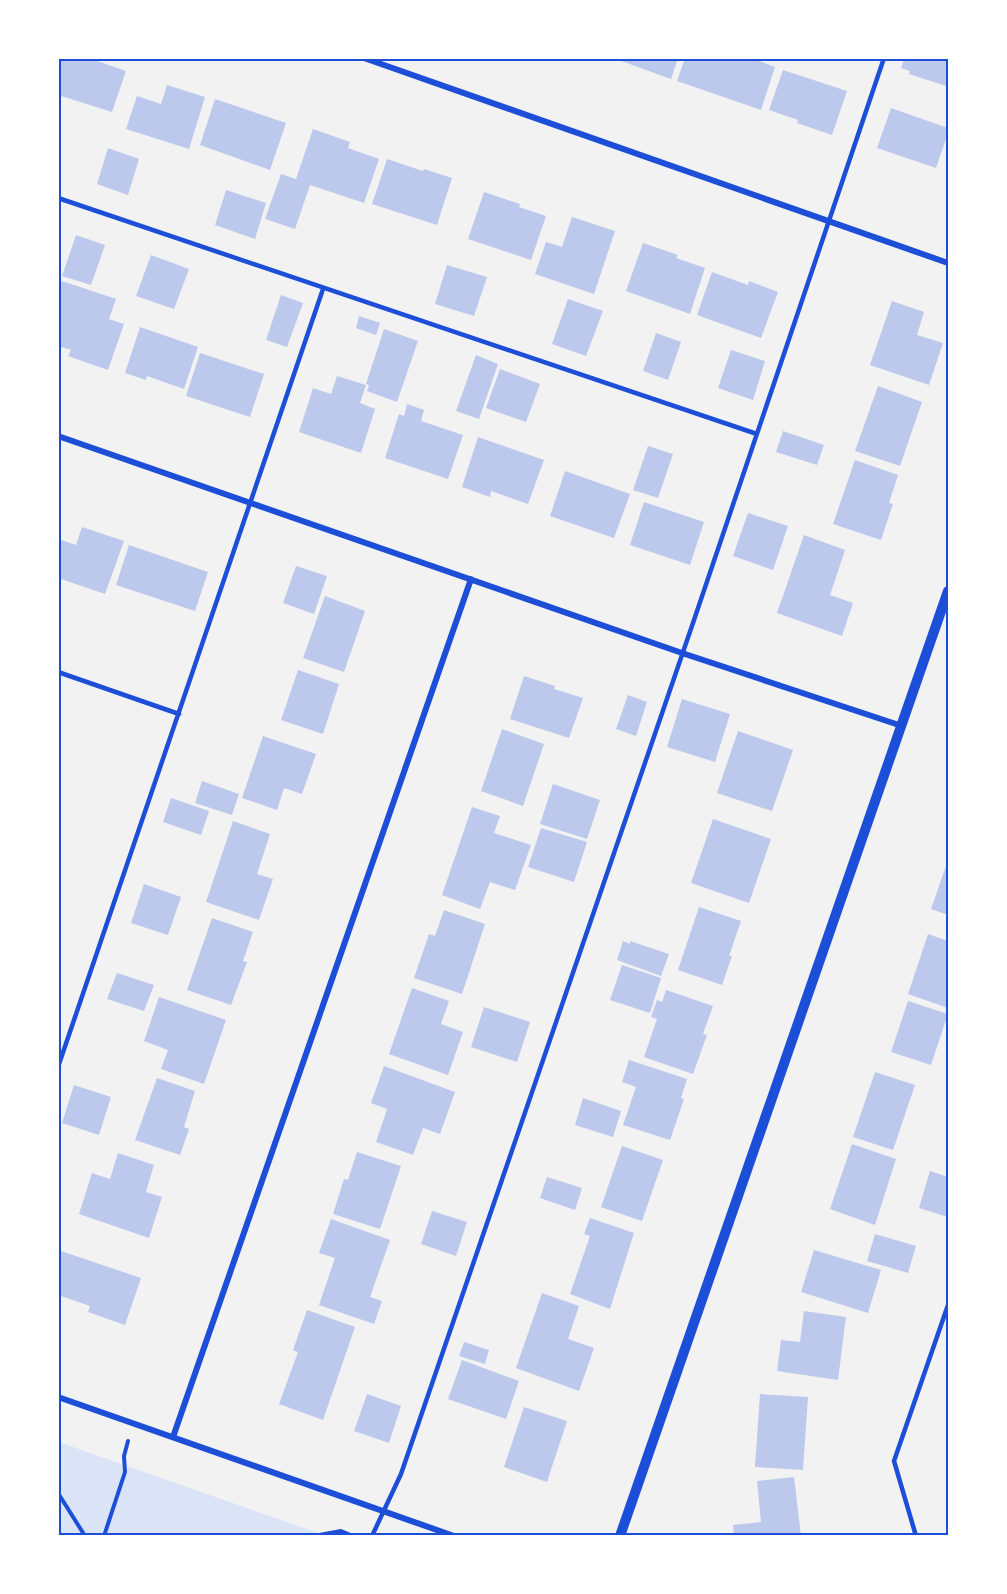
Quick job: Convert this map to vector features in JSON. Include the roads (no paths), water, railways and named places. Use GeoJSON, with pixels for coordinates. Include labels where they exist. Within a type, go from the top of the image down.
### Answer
{"type":"FeatureCollection","features":[{"type":"Feature","properties":{"kind":"street"},"geometry":{"type":"LineString","coordinates":[[364,58],[948,263]]}},
{"type":"Feature","properties":{"kind":"street"},"geometry":{"type":"LineString","coordinates":[[58,436],[682,653],[902,726]]}},
{"type":"Feature","properties":{"kind":"street"},"geometry":{"type":"LineString","coordinates":[[173,1437],[471,579]]}},
{"type":"Feature","properties":{"kind":"street"},"geometry":{"type":"LineString","coordinates":[[620,1536],[948,591]]}},
{"type":"Feature","properties":{"kind":"street"},"geometry":{"type":"LineString","coordinates":[[58,1397],[454,1536]]}},
{"type":"Feature","properties":{"kind":"lane"},"geometry":{"type":"LineString","coordinates":[[372,1536],[401,1474],[830,222],[884,58]]}},
{"type":"Feature","properties":{"kind":"lane"},"geometry":{"type":"LineString","coordinates":[[58,198],[756,434]]}},
{"type":"Feature","properties":{"kind":"lane"},"geometry":{"type":"LineString","coordinates":[[58,1067],[323,289]]}},
{"type":"Feature","properties":{"kind":"lane"},"geometry":{"type":"LineString","coordinates":[[58,672],[179,714]]}},
{"type":"Feature","properties":{"kind":"lane"},"geometry":{"type":"LineString","coordinates":[[916,1536],[894,1461],[948,1305]]}}]}
